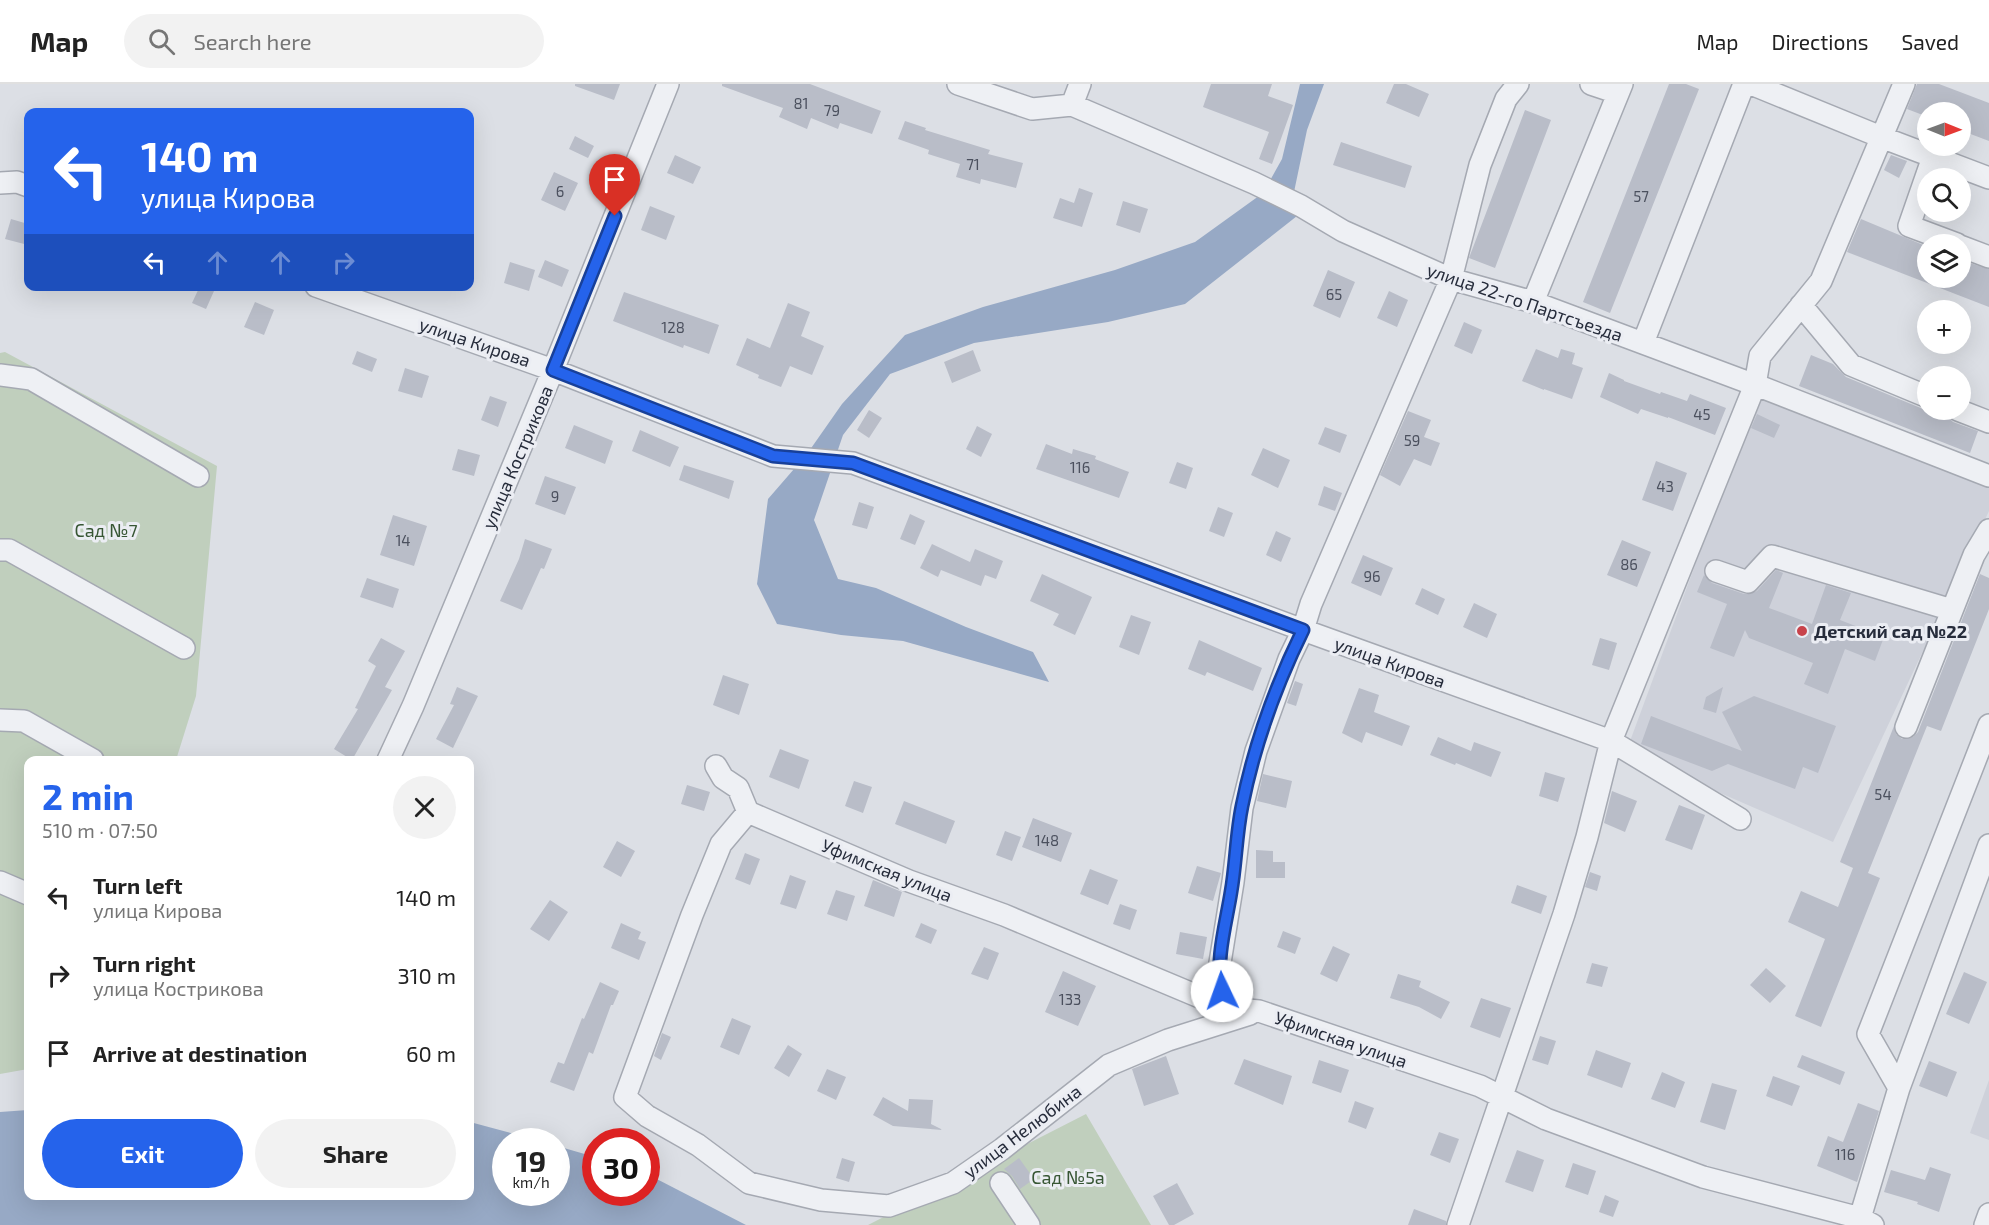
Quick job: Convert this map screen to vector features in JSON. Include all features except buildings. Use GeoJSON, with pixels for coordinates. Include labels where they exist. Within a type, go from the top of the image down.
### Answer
{"type":"FeatureCollection","features":[{"type":"Feature","properties":{"kind":"street","name":"улица Кострикова"},"geometry":{"type":"LineString","coordinates":[[390,756],[418,695],[553,370],[668,84]]}},
{"type":"Feature","properties":{"kind":"street"},"geometry":{"type":"LineString","coordinates":[[958,84],[1032,109],[1072,105],[1080,84]]}},
{"type":"Feature","properties":{"kind":"street"},"geometry":{"type":"LineString","coordinates":[[1226,1008],[1218,975],[1242,808],[1256,751],[1311,604],[1451,279],[1480,165],[1506,99],[1518,84]]}},
{"type":"Feature","properties":{"kind":"street"},"geometry":{"type":"LineString","coordinates":[[1533,302],[1620,88],[1591,84]]}},
{"type":"Feature","properties":{"kind":"street"},"geometry":{"type":"LineString","coordinates":[[1643,343],[1744,84]]}},
{"type":"Feature","properties":{"kind":"street"},"geometry":{"type":"LineString","coordinates":[[1751,84],[1989,178]]}},
{"type":"Feature","properties":{"kind":"street"},"geometry":{"type":"LineString","coordinates":[[1458,1225],[1564,914],[1587,837],[1611,741],[1753,384],[1760,356],[1821,281],[1904,84]]}},
{"type":"Feature","properties":{"kind":"street","name":"улица 22-го Партсъезда"},"geometry":{"type":"LineString","coordinates":[[1072,105],[1254,183],[1301,206],[1343,231],[1451,279],[1533,302],[1753,384],[1989,476]]}},
{"type":"Feature","properties":{"kind":"street"},"geometry":{"type":"LineString","coordinates":[[1930,234],[1909,226],[1933,157]]}},
{"type":"Feature","properties":{"kind":"street"},"geometry":{"type":"LineString","coordinates":[[1971,250],[1989,257]]}},
{"type":"Feature","properties":{"kind":"street","name":"улица Кирова"},"geometry":{"type":"LineString","coordinates":[[330,291],[553,370],[773,456],[853,463],[1303,630],[1611,741],[1740,819]]}},
{"type":"Feature","properties":{"kind":"street"},"geometry":{"type":"LineString","coordinates":[[1801,305],[1851,366],[1917,393]]}},
{"type":"Feature","properties":{"kind":"street"},"geometry":{"type":"LineString","coordinates":[[0,375],[31,379],[198,476]]}},
{"type":"Feature","properties":{"kind":"street"},"geometry":{"type":"LineString","coordinates":[[1971,415],[1989,422]]}},
{"type":"Feature","properties":{"kind":"street"},"geometry":{"type":"LineString","coordinates":[[1906,727],[1974,555],[1987,537]]}},
{"type":"Feature","properties":{"kind":"street"},"geometry":{"type":"LineString","coordinates":[[0,550],[9,550],[184,648]]}},
{"type":"Feature","properties":{"kind":"street"},"geometry":{"type":"LineString","coordinates":[[1716,571],[1748,582],[1772,556],[1952,610]]}},
{"type":"Feature","properties":{"kind":"street"},"geometry":{"type":"LineString","coordinates":[[0,720],[24,721],[86,756]]}},
{"type":"Feature","properties":{"kind":"street"},"geometry":{"type":"LineString","coordinates":[[1899,1088],[1868,1034],[1989,725]]}},
{"type":"Feature","properties":{"kind":"street"},"geometry":{"type":"LineString","coordinates":[[716,766],[723,778],[738,788],[748,812]]}},
{"type":"Feature","properties":{"kind":"street","name":"Уфимская улица"},"geometry":{"type":"LineString","coordinates":[[748,812],[909,881],[1004,915],[1226,1008],[1259,1011],[1480,1086],[1546,1119],[1703,1177],[1866,1221]]}},
{"type":"Feature","properties":{"kind":"street","name":"улица Нелюбина"},"geometry":{"type":"LineString","coordinates":[[748,812],[721,844],[692,915],[625,1097],[647,1116],[698,1145],[749,1183],[821,1200],[889,1206],[953,1183],[1002,1149],[1109,1065],[1168,1040],[1259,1011]]}},
{"type":"Feature","properties":{"kind":"street"},"geometry":{"type":"LineString","coordinates":[[1866,1221],[1899,1088],[1989,845]]}},
{"type":"Feature","properties":{"kind":"street"},"geometry":{"type":"LineString","coordinates":[[0,882],[24,892]]}},
{"type":"Feature","properties":{"kind":"street"},"geometry":{"type":"LineString","coordinates":[[1002,1183],[1029,1225]]}},
{"type":"Feature","properties":{"kind":"street"},"geometry":{"type":"LineString","coordinates":[[1985,1225],[1989,1214]]}},
{"type":"Feature","properties":{"kind":"shaded area","name":"Детский сад №22"},"geometry":{"type":"Polygon","coordinates":[[[1761,387],[1989,485],[1989,511],[1833,842],[1626,752],[1761,387]]]}},
{"type":"Feature","properties":{"kind":"shaded area"},"geometry":{"type":"Polygon","coordinates":[[[1989,1080],[1989,1140],[1970,1133],[1989,1080]]]}},
{"type":"Feature","properties":{"kind":"green space","name":"Сад №7"},"geometry":{"type":"Polygon","coordinates":[[[5,352],[217,466],[196,696],[177,756],[24,756],[24,1070],[0,1074],[0,353],[5,352]]]}},
{"type":"Feature","properties":{"kind":"green space","name":"Сад №5а"},"geometry":{"type":"Polygon","coordinates":[[[1086,1114],[1151,1225],[868,1225],[1086,1114]]]}},
{"type":"Feature","properties":{"kind":"water"},"geometry":{"type":"Polygon","coordinates":[[[1300,84],[1324,84],[1307,130],[1290,211],[1297,216],[1185,304],[1108,322],[974,343],[890,374],[843,435],[814,520],[838,579],[876,588],[966,627],[1033,652],[1049,682],[903,641],[841,635],[777,624],[757,584],[768,499],[807,454],[842,404],[905,335],[983,307],[1115,270],[1195,242],[1263,193],[1282,159],[1300,84]]]}},
{"type":"Feature","properties":{"kind":"water"},"geometry":{"type":"Polygon","coordinates":[[[24,1110],[24,1200],[474,1200],[474,1123],[492,1128],[492,1206],[570,1206],[570,1150],[582,1153],[582,1206],[660,1206],[660,1181],[746,1225],[0,1225],[0,1112],[24,1110]]]}},
{"type":"Feature","properties":{"kind":"place","name":"Детский сад №22"},"geometry":{"type":"Point","coordinates":[1802,631]}},
{"type":"Feature","properties":{"kind":"route"},"geometry":{"type":"LineString","coordinates":[[615,216],[553,370],[773,456],[853,463],[1303,630],[1289,659],[1256,751],[1242,808],[1218,975],[1222,991]]}}]}
